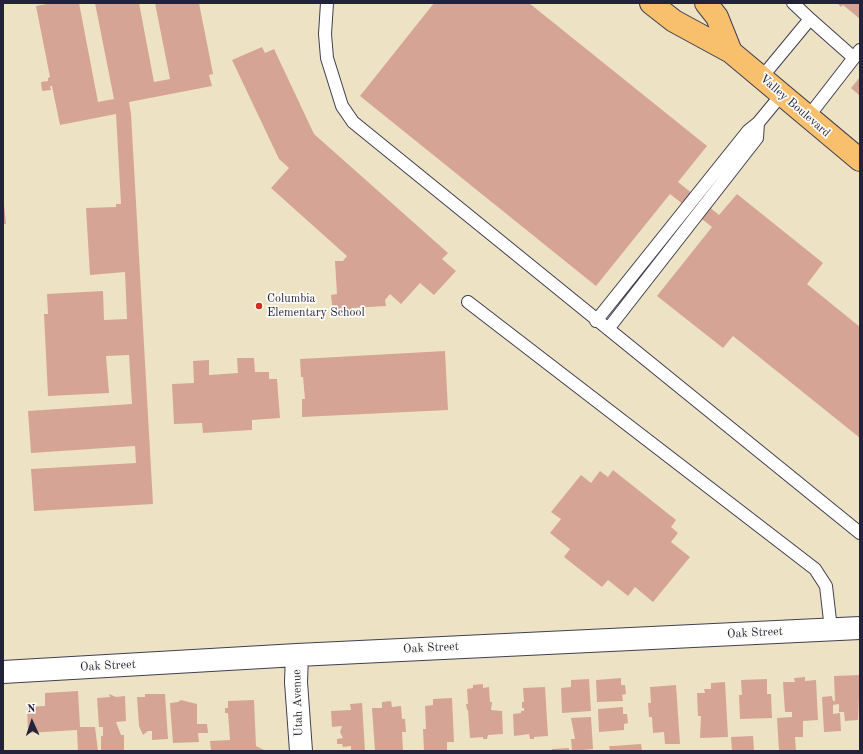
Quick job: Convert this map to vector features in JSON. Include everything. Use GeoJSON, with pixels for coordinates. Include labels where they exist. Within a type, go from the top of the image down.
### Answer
{"type":"FeatureCollection","features":[{"type":"Feature","properties":{"kind":"main road","name":"Valley Boulevard"},"geometry":{"type":"LineString","coordinates":[[651,3],[674,21],[731,52],[860,160]]}},
{"type":"Feature","properties":{"kind":"main road"},"geometry":{"type":"LineString","coordinates":[[706,3],[718,17],[731,52]]}},
{"type":"Feature","properties":{"kind":"street","name":"Oak Street"},"geometry":{"type":"LineString","coordinates":[[3,672],[297,655],[860,628]]}},
{"type":"Feature","properties":{"kind":"street","name":"Utah Avenue"},"geometry":{"type":"LineString","coordinates":[[297,655],[296,682],[300,751]]}},
{"type":"Feature","properties":{"kind":"lane"},"geometry":{"type":"LineString","coordinates":[[327,3],[325,34],[327,58],[342,106],[353,122],[596,321],[608,329],[860,533]]}},
{"type":"Feature","properties":{"kind":"lane"},"geometry":{"type":"LineString","coordinates":[[793,3],[810,19],[857,54],[808,117]]}},
{"type":"Feature","properties":{"kind":"lane"},"geometry":{"type":"LineString","coordinates":[[762,77],[810,19]]}},
{"type":"Feature","properties":{"kind":"lane"},"geometry":{"type":"LineString","coordinates":[[596,321],[748,131],[758,123],[782,94]]}},
{"type":"Feature","properties":{"kind":"lane"},"geometry":{"type":"LineString","coordinates":[[608,329],[757,138],[758,123]]}},
{"type":"Feature","properties":{"kind":"lane"},"geometry":{"type":"LineString","coordinates":[[468,302],[816,569],[826,586],[831,629]]}},
{"type":"Feature","properties":{"kind":"building"},"geometry":{"type":"Polygon","coordinates":[[[52,3],[79,3],[98,102],[114,99],[95,3],[139,3],[154,82],[170,79],[155,3],[199,3],[213,74],[209,75],[212,86],[129,102],[131,114],[153,504],[34,511],[31,469],[136,463],[135,446],[31,453],[28,411],[132,404],[129,355],[106,356],[109,393],[48,396],[44,314],[48,314],[47,294],[103,291],[104,320],[127,319],[125,272],[90,275],[86,208],[116,207],[116,204],[121,204],[116,114],[60,125],[52,86],[50,86],[51,90],[42,91],[41,82],[48,81],[48,78],[50,77],[36,6],[52,3]]]}},
{"type":"Feature","properties":{"kind":"building"},"geometry":{"type":"Polygon","coordinates":[[[434,3],[529,3],[707,146],[678,182],[719,215],[737,194],[823,263],[807,284],[860,327],[860,438],[733,336],[723,348],[657,296],[712,227],[670,194],[596,286],[360,96],[434,3]]]}},
{"type":"Feature","properties":{"kind":"building"},"geometry":{"type":"Polygon","coordinates":[[[837,3],[860,3],[860,19],[843,5],[841,7],[837,3]]]}},
{"type":"Feature","properties":{"kind":"building"},"geometry":{"type":"Polygon","coordinates":[[[262,47],[265,53],[274,49],[314,134],[448,253],[442,259],[456,271],[434,295],[420,283],[401,304],[390,294],[385,300],[386,306],[352,308],[353,313],[333,314],[331,295],[337,294],[335,261],[343,261],[347,256],[271,188],[289,168],[279,159],[232,60],[262,47]]]}},
{"type":"Feature","properties":{"kind":"building"},"geometry":{"type":"Polygon","coordinates":[[[860,77],[860,96],[851,88],[860,77]]]}},
{"type":"Feature","properties":{"kind":"building"},"geometry":{"type":"Polygon","coordinates":[[[3,195],[6,224],[3,224],[3,195]]]}},
{"type":"Feature","properties":{"kind":"building"},"geometry":{"type":"Polygon","coordinates":[[[445,351],[448,410],[302,417],[302,399],[305,399],[303,377],[301,377],[300,359],[445,351]]]}},
{"type":"Feature","properties":{"kind":"building"},"geometry":{"type":"Polygon","coordinates":[[[237,358],[254,358],[255,372],[269,372],[269,379],[277,379],[280,418],[252,420],[252,430],[203,433],[202,423],[174,424],[172,384],[194,383],[193,361],[209,360],[209,375],[238,373],[237,358]]]}},
{"type":"Feature","properties":{"kind":"building"},"geometry":{"type":"Polygon","coordinates":[[[613,470],[676,520],[671,527],[678,533],[671,542],[690,557],[653,602],[635,587],[628,596],[608,580],[602,587],[564,557],[570,549],[550,533],[561,519],[551,512],[581,475],[591,483],[600,471],[608,477],[613,470]]]}},
{"type":"Feature","properties":{"kind":"building"},"geometry":{"type":"Polygon","coordinates":[[[860,675],[858,720],[845,721],[844,712],[839,712],[839,704],[833,705],[833,714],[840,713],[841,731],[824,732],[822,697],[832,696],[833,701],[835,701],[834,676],[860,675]]]}},
{"type":"Feature","properties":{"kind":"building"},"geometry":{"type":"Polygon","coordinates":[[[805,677],[805,681],[816,680],[818,720],[803,721],[803,737],[795,737],[796,751],[779,751],[777,718],[792,717],[792,712],[785,712],[783,682],[795,682],[794,678],[805,677]]]}},
{"type":"Feature","properties":{"kind":"building"},"geometry":{"type":"Polygon","coordinates":[[[621,678],[621,685],[625,685],[626,694],[622,695],[623,701],[597,702],[596,680],[621,678]]]}},
{"type":"Feature","properties":{"kind":"building"},"geometry":{"type":"Polygon","coordinates":[[[589,679],[591,711],[562,713],[561,688],[571,687],[571,680],[589,679]]]}},
{"type":"Feature","properties":{"kind":"building"},"geometry":{"type":"Polygon","coordinates":[[[767,679],[767,694],[771,694],[772,718],[740,719],[739,695],[742,695],[741,680],[767,679]]]}},
{"type":"Feature","properties":{"kind":"building"},"geometry":{"type":"Polygon","coordinates":[[[725,682],[728,737],[700,738],[701,716],[698,716],[697,693],[705,693],[704,689],[711,689],[711,683],[725,682]]]}},
{"type":"Feature","properties":{"kind":"building"},"geometry":{"type":"Polygon","coordinates":[[[483,684],[483,688],[489,687],[490,702],[492,702],[491,710],[502,711],[503,734],[488,735],[487,739],[483,739],[483,737],[470,738],[468,710],[466,704],[468,704],[467,689],[473,688],[473,685],[483,684]]]}},
{"type":"Feature","properties":{"kind":"building"},"geometry":{"type":"Polygon","coordinates":[[[676,685],[680,744],[665,744],[664,732],[653,733],[652,717],[649,717],[648,703],[651,703],[650,687],[676,685]]]}},
{"type":"Feature","properties":{"kind":"building"},"geometry":{"type":"Polygon","coordinates":[[[545,687],[548,736],[534,737],[534,739],[530,739],[529,734],[514,736],[513,714],[524,711],[524,708],[522,708],[522,702],[524,702],[523,688],[545,687]]]}},
{"type":"Feature","properties":{"kind":"building"},"geometry":{"type":"Polygon","coordinates":[[[78,691],[80,727],[95,727],[98,751],[78,751],[77,730],[28,733],[27,707],[45,706],[45,693],[78,691]]]}},
{"type":"Feature","properties":{"kind":"building"},"geometry":{"type":"Polygon","coordinates":[[[109,694],[116,697],[125,696],[126,721],[116,722],[121,735],[124,735],[124,751],[101,751],[101,736],[103,736],[103,727],[99,727],[97,698],[110,697],[109,694]]]}},
{"type":"Feature","properties":{"kind":"building"},"geometry":{"type":"Polygon","coordinates":[[[145,694],[165,694],[168,739],[152,740],[152,731],[148,731],[143,735],[139,726],[137,697],[145,697],[145,694]]]}},
{"type":"Feature","properties":{"kind":"building"},"geometry":{"type":"Polygon","coordinates":[[[452,698],[454,742],[447,742],[447,751],[424,751],[423,729],[426,729],[425,706],[433,705],[433,699],[452,698]]]}},
{"type":"Feature","properties":{"kind":"building"},"geometry":{"type":"Polygon","coordinates":[[[181,700],[197,704],[197,724],[207,724],[208,733],[198,733],[199,742],[173,743],[170,703],[181,700]]]}},
{"type":"Feature","properties":{"kind":"building"},"geometry":{"type":"Polygon","coordinates":[[[254,700],[256,746],[266,751],[211,751],[210,741],[230,740],[228,713],[225,713],[225,708],[228,708],[228,701],[254,700]]]}},
{"type":"Feature","properties":{"kind":"building"},"geometry":{"type":"Polygon","coordinates":[[[391,701],[392,707],[401,706],[402,719],[405,719],[406,732],[402,732],[403,751],[375,751],[372,708],[382,708],[382,702],[391,701]]]}},
{"type":"Feature","properties":{"kind":"building"},"geometry":{"type":"Polygon","coordinates":[[[362,703],[365,751],[351,751],[351,746],[343,747],[342,744],[337,744],[337,739],[343,738],[340,732],[342,726],[332,727],[331,711],[351,710],[350,704],[362,703]]]}},
{"type":"Feature","properties":{"kind":"building"},"geometry":{"type":"Polygon","coordinates":[[[623,707],[623,714],[627,714],[628,723],[624,724],[624,730],[599,732],[598,709],[623,707]]]}},
{"type":"Feature","properties":{"kind":"building"},"geometry":{"type":"Polygon","coordinates":[[[591,717],[593,749],[572,751],[571,739],[575,739],[571,718],[591,717]]]}},
{"type":"Feature","properties":{"kind":"building"},"geometry":{"type":"Polygon","coordinates":[[[753,736],[754,751],[732,751],[731,737],[753,736]]]}},
{"type":"Feature","properties":{"kind":"building"},"geometry":{"type":"Polygon","coordinates":[[[641,744],[642,751],[610,751],[609,746],[613,746],[641,744]]]}},
{"type":"Feature","properties":{"kind":"building"},"geometry":{"type":"Polygon","coordinates":[[[569,748],[569,751],[552,751],[552,749],[569,748]]]}},
{"type":"Feature","properties":{"kind":"place","name":"Columbia Elementary School"},"geometry":{"type":"Point","coordinates":[259,306]}}]}
